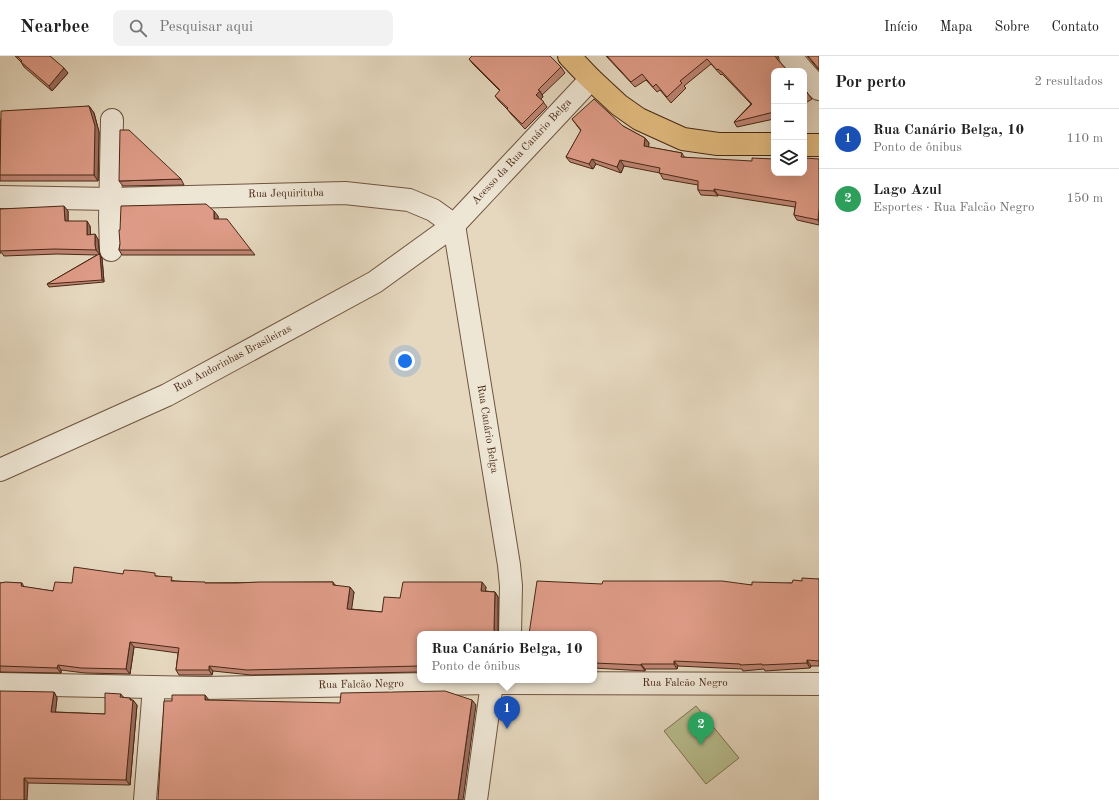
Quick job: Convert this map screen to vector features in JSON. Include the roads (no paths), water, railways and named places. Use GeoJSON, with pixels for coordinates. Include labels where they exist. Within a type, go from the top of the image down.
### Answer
{"type":"FeatureCollection","features":[{"type":"Feature","properties":{"kind":"main road"},"geometry":{"type":"LineString","coordinates":[[569,56],[591,79],[620,105],[639,119],[683,139],[718,144],[771,144]]}},
{"type":"Feature","properties":{"kind":"main road"},"geometry":{"type":"LineString","coordinates":[[807,145],[819,145]]}},
{"type":"Feature","properties":{"kind":"street"},"geometry":{"type":"LineString","coordinates":[[790,56],[800,68]]}},
{"type":"Feature","properties":{"kind":"street"},"geometry":{"type":"LineString","coordinates":[[807,75],[819,89]]}},
{"type":"Feature","properties":{"kind":"street","name":"Acesso da Rua Canário Belga"},"geometry":{"type":"LineString","coordinates":[[454,225],[591,79]]}},
{"type":"Feature","properties":{"kind":"street"},"geometry":{"type":"LineString","coordinates":[[111,250],[112,120]]}},
{"type":"Feature","properties":{"kind":"street","name":"Rua Jequirituba"},"geometry":{"type":"LineString","coordinates":[[0,196],[111,199],[346,193],[409,200],[433,210],[454,225]]}},
{"type":"Feature","properties":{"kind":"street","name":"Rua Andorinhas Brasileiras"},"geometry":{"type":"LineString","coordinates":[[0,470],[167,395],[375,282],[454,225]]}},
{"type":"Feature","properties":{"kind":"street","name":"Rua Canário Belga"},"geometry":{"type":"LineString","coordinates":[[454,225],[509,565],[511,586],[510,631]]}},
{"type":"Feature","properties":{"kind":"street","name":"Rua Falcão Negro"},"geometry":{"type":"LineString","coordinates":[[597,682],[819,684]]}},
{"type":"Feature","properties":{"kind":"street","name":"Rua Falcão Negro"},"geometry":{"type":"LineString","coordinates":[[0,684],[203,688],[417,683]]}},
{"type":"Feature","properties":{"kind":"street"},"geometry":{"type":"LineString","coordinates":[[476,800],[492,683]]}},
{"type":"Feature","properties":{"kind":"street"},"geometry":{"type":"LineString","coordinates":[[145,800],[154,688]]}},
{"type":"Feature","properties":{"kind":"place","name":"Rua Canário Belga, 10"},"geometry":{"type":"Point","coordinates":[507,729]}},
{"type":"Feature","properties":{"kind":"place","name":"Lago Azul"},"geometry":{"type":"Point","coordinates":[701,745]}}]}
